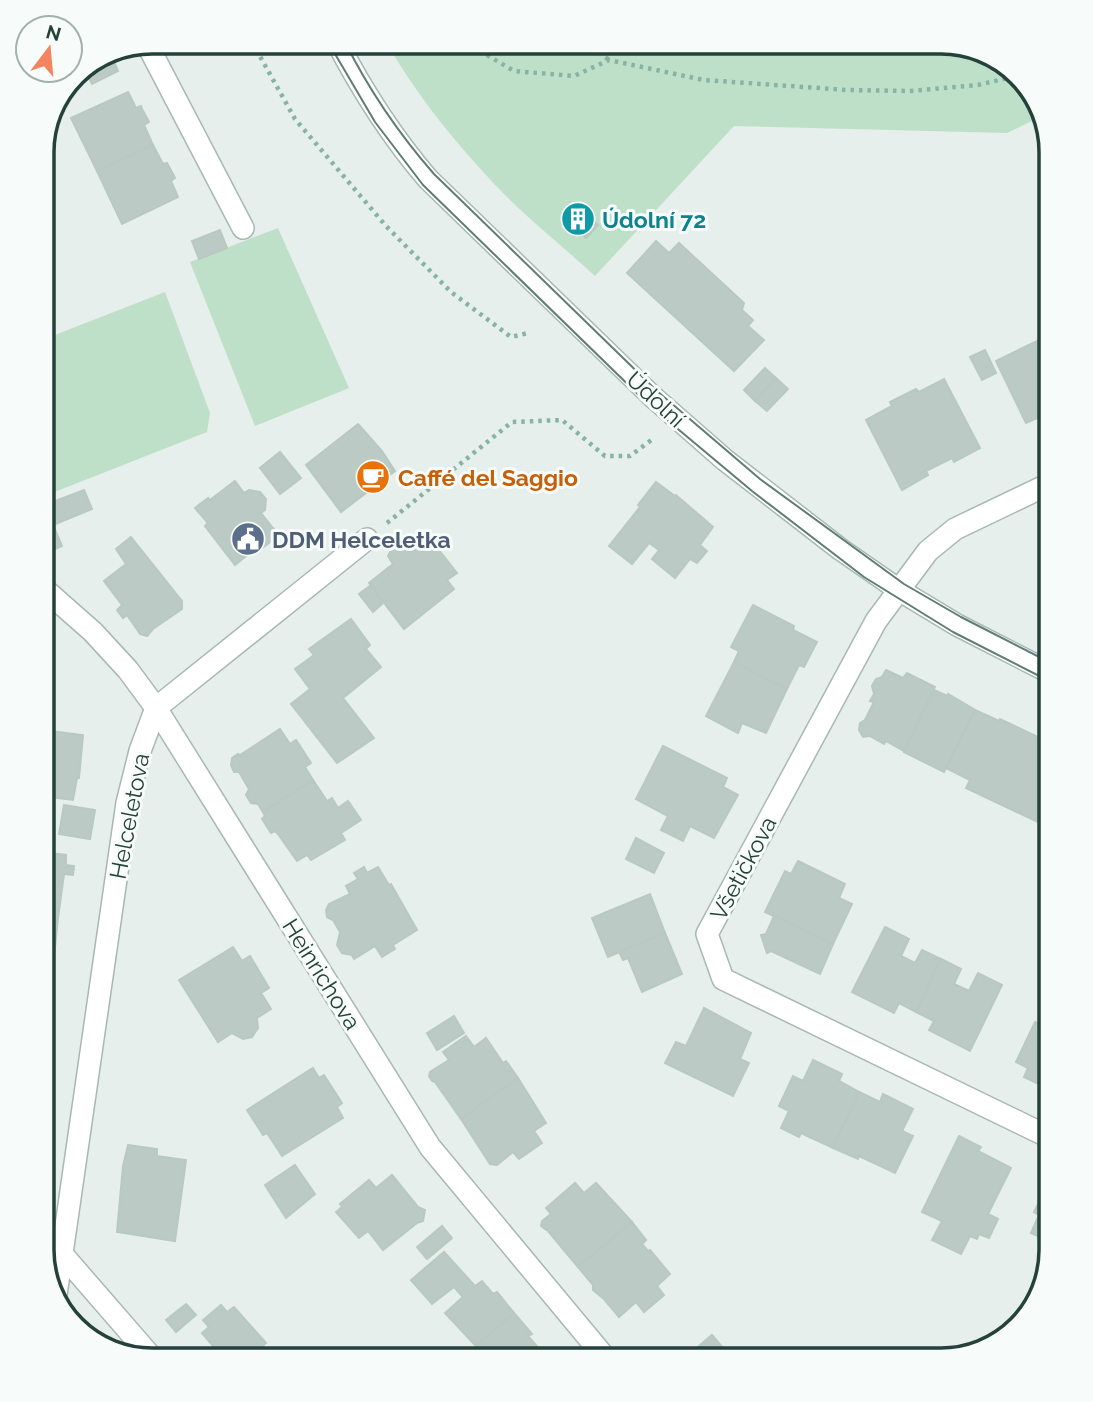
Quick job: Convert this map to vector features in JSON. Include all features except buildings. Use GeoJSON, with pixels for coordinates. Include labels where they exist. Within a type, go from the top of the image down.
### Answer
{"type":"FeatureCollection","features":[{"type":"Feature","properties":{"kind":"street"},"geometry":{"type":"LineString","coordinates":[[152,54],[243,228]]}},
{"type":"Feature","properties":{"kind":"street","name":"Údolní"},"geometry":{"type":"LineString","coordinates":[[344,54],[396,140],[428,180],[680,422],[859,563],[957,625],[1039,667]]}},
{"type":"Feature","properties":{"kind":"street","name":"Všetičkova"},"geometry":{"type":"LineString","coordinates":[[1039,489],[955,529],[928,551],[876,621],[707,934],[723,979],[1039,1132]]}},
{"type":"Feature","properties":{"kind":"street"},"geometry":{"type":"LineString","coordinates":[[156,708],[367,539]]}},
{"type":"Feature","properties":{"kind":"street","name":"Heinrichova"},"geometry":{"type":"LineString","coordinates":[[54,598],[93,632],[128,670],[156,708],[429,1147],[597,1348]]}},
{"type":"Feature","properties":{"kind":"street","name":"Helceletova"},"geometry":{"type":"LineString","coordinates":[[58,1278],[127,803],[140,751],[156,708]]}},
{"type":"Feature","properties":{"kind":"street"},"geometry":{"type":"LineString","coordinates":[[54,1244],[143,1347]]}},
{"type":"Feature","properties":{"kind":"path"},"geometry":{"type":"LineString","coordinates":[[259,54],[295,119],[386,226],[451,292],[510,337],[528,333]]}},
{"type":"Feature","properties":{"kind":"path"},"geometry":{"type":"LineString","coordinates":[[486,54],[514,71],[574,76],[610,60]]}},
{"type":"Feature","properties":{"kind":"path"},"geometry":{"type":"LineString","coordinates":[[602,54],[610,60],[704,80],[847,90],[910,91],[978,85],[1005,79]]}},
{"type":"Feature","properties":{"kind":"path"},"geometry":{"type":"LineString","coordinates":[[367,539],[512,422],[562,420],[605,456],[631,456],[654,438]]}},
{"type":"Feature","properties":{"kind":"green space"},"geometry":{"type":"Polygon","coordinates":[[[393,54],[947,54],[972,59],[990,67],[1010,83],[1022,98],[1033,120],[1007,133],[734,126],[595,276],[514,204],[470,158],[393,54]]]}},
{"type":"Feature","properties":{"kind":"green space"},"geometry":{"type":"Polygon","coordinates":[[[278,228],[349,388],[255,426],[190,262],[278,228]]]}},
{"type":"Feature","properties":{"kind":"green space"},"geometry":{"type":"Polygon","coordinates":[[[165,292],[210,413],[207,432],[54,492],[54,335],[165,292]]]}},
{"type":"Feature","properties":{"kind":"tram line"},"geometry":{"type":"LineString","coordinates":[[335,54],[375,122],[423,185],[648,404],[752,491],[864,577],[953,632],[1039,676]]}},
{"type":"Feature","properties":{"kind":"tram line"},"geometry":{"type":"LineString","coordinates":[[352,54],[385,111],[434,174],[657,391],[760,479],[904,584],[1039,657]]}},
{"type":"Feature","properties":{"kind":"place","name":"Údolní 72"},"geometry":{"type":"Point","coordinates":[578,219]}},
{"type":"Feature","properties":{"kind":"place","name":"Caffé del Saggio"},"geometry":{"type":"Point","coordinates":[373,477]}},
{"type":"Feature","properties":{"kind":"place","name":"DDM Helceletka"},"geometry":{"type":"Point","coordinates":[248,539]}}]}
